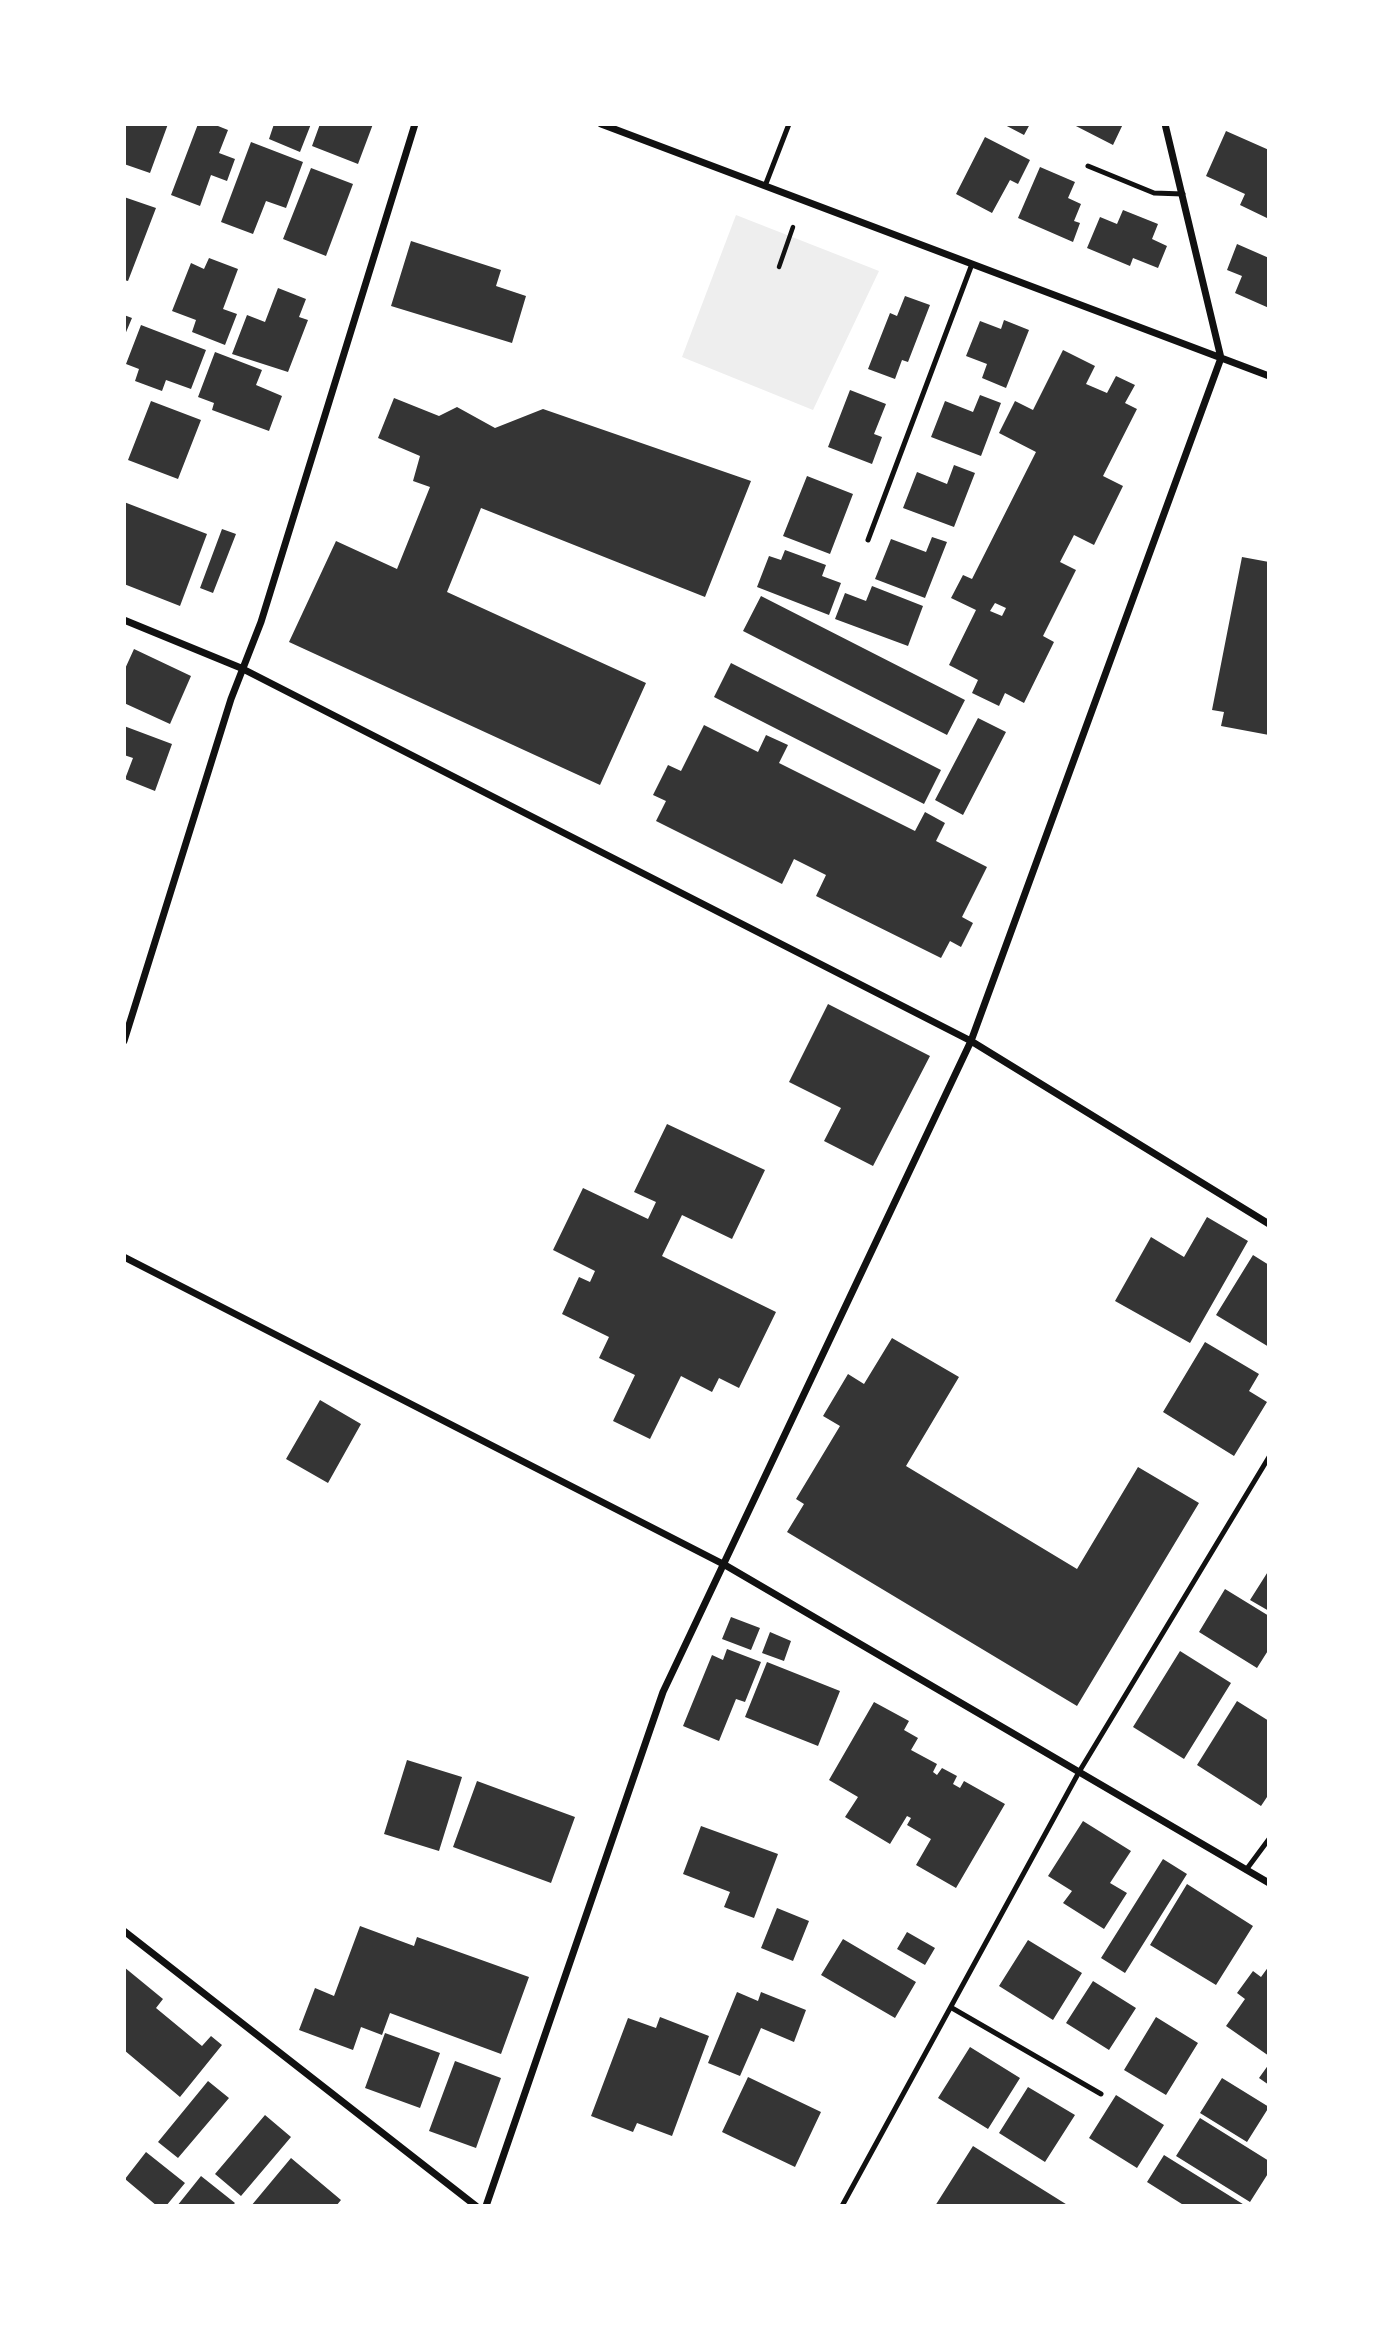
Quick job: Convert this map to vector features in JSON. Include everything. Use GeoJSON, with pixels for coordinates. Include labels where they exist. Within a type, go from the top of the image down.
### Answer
{"type":"FeatureCollection","features":[{"type":"Feature","properties":{"kind":"street"},"geometry":{"type":"LineString","coordinates":[[124,1041],[242,668],[261,622],[415,124]]}},
{"type":"Feature","properties":{"kind":"street"},"geometry":{"type":"LineString","coordinates":[[601,124],[1269,376]]}},
{"type":"Feature","properties":{"kind":"street"},"geometry":{"type":"LineString","coordinates":[[485,2206],[663,1692],[971,1041],[1221,358],[1165,124]]}},
{"type":"Feature","properties":{"kind":"street"},"geometry":{"type":"LineString","coordinates":[[124,620],[242,668],[971,1041],[1269,1224]]}},
{"type":"Feature","properties":{"kind":"street"},"geometry":{"type":"LineString","coordinates":[[124,1257],[725,1564],[1269,1883]]}},
{"type":"Feature","properties":{"kind":"street"},"geometry":{"type":"LineString","coordinates":[[124,1931],[476,2206]]}},
{"type":"Feature","properties":{"kind":"lane"},"geometry":{"type":"LineString","coordinates":[[765,186],[789,124]]}},
{"type":"Feature","properties":{"kind":"lane"},"geometry":{"type":"LineString","coordinates":[[1088,166],[1154,193],[1183,194]]}},
{"type":"Feature","properties":{"kind":"lane"},"geometry":{"type":"LineString","coordinates":[[868,540],[972,264]]}},
{"type":"Feature","properties":{"kind":"lane"},"geometry":{"type":"LineString","coordinates":[[842,2206],[1079,1772],[1269,1457]]}},
{"type":"Feature","properties":{"kind":"lane"},"geometry":{"type":"LineString","coordinates":[[1246,1870],[1269,1839]]}},
{"type":"Feature","properties":{"kind":"lane"},"geometry":{"type":"LineString","coordinates":[[952,2008],[1101,2094]]}},
{"type":"Feature","properties":{"kind":"path"},"geometry":{"type":"LineString","coordinates":[[779,267],[802,200]]}},
{"type":"Feature","properties":{"kind":"shaded area"},"geometry":{"type":"Polygon","coordinates":[[[736,215],[879,271],[813,410],[682,357],[736,215]]]}},
{"type":"Feature","properties":{"kind":"building"},"geometry":{"type":"Polygon","coordinates":[[[124,124],[168,124],[150,173],[124,164],[124,124]]]}},
{"type":"Feature","properties":{"kind":"building"},"geometry":{"type":"Polygon","coordinates":[[[198,124],[213,124],[228,130],[219,153],[235,159],[227,181],[211,175],[200,206],[171,195],[198,124]]]}},
{"type":"Feature","properties":{"kind":"building"},"geometry":{"type":"Polygon","coordinates":[[[274,124],[311,124],[300,152],[269,139],[274,124]]]}},
{"type":"Feature","properties":{"kind":"building"},"geometry":{"type":"Polygon","coordinates":[[[320,124],[373,124],[358,164],[312,146],[320,124]]]}},
{"type":"Feature","properties":{"kind":"building"},"geometry":{"type":"Polygon","coordinates":[[[1003,124],[1030,124],[1024,135],[1003,124]]]}},
{"type":"Feature","properties":{"kind":"building"},"geometry":{"type":"Polygon","coordinates":[[[1072,124],[1123,124],[1113,145],[1072,124]]]}},
{"type":"Feature","properties":{"kind":"building"},"geometry":{"type":"Polygon","coordinates":[[[1226,131],[1269,150],[1269,219],[1240,205],[1245,194],[1206,176],[1226,131]]]}},
{"type":"Feature","properties":{"kind":"building"},"geometry":{"type":"Polygon","coordinates":[[[985,137],[1030,160],[1018,184],[1010,180],[992,213],[956,194],[985,137]]]}},
{"type":"Feature","properties":{"kind":"building"},"geometry":{"type":"Polygon","coordinates":[[[251,142],[303,162],[286,208],[266,201],[253,234],[221,222],[251,142]]]}},
{"type":"Feature","properties":{"kind":"building"},"geometry":{"type":"Polygon","coordinates":[[[1040,167],[1075,182],[1068,198],[1081,204],[1074,221],[1080,223],[1073,242],[1018,218],[1040,167]]]}},
{"type":"Feature","properties":{"kind":"building"},"geometry":{"type":"Polygon","coordinates":[[[311,168],[353,184],[326,256],[283,239],[311,168]]]}},
{"type":"Feature","properties":{"kind":"building"},"geometry":{"type":"Polygon","coordinates":[[[124,197],[156,208],[128,281],[124,280],[124,197]]]}},
{"type":"Feature","properties":{"kind":"building"},"geometry":{"type":"Polygon","coordinates":[[[1123,210],[1158,224],[1152,239],[1167,246],[1158,268],[1133,258],[1130,266],[1087,248],[1100,217],[1117,224],[1123,210]]]}},
{"type":"Feature","properties":{"kind":"building"},"geometry":{"type":"Polygon","coordinates":[[[411,241],[501,270],[496,286],[526,296],[512,343],[391,306],[411,241]]]}},
{"type":"Feature","properties":{"kind":"building"},"geometry":{"type":"Polygon","coordinates":[[[1237,244],[1269,258],[1269,308],[1235,293],[1242,276],[1227,270],[1237,244]]]}},
{"type":"Feature","properties":{"kind":"building"},"geometry":{"type":"Polygon","coordinates":[[[209,258],[238,269],[223,309],[237,314],[225,345],[192,332],[196,320],[172,311],[191,263],[204,269],[209,258]]]}},
{"type":"Feature","properties":{"kind":"building"},"geometry":{"type":"Polygon","coordinates":[[[278,288],[306,299],[299,317],[308,320],[288,372],[232,354],[247,315],[265,322],[278,288]]]}},
{"type":"Feature","properties":{"kind":"building"},"geometry":{"type":"Polygon","coordinates":[[[905,296],[930,305],[908,362],[902,360],[895,379],[868,369],[890,313],[897,316],[905,296]]]}},
{"type":"Feature","properties":{"kind":"building"},"geometry":{"type":"Polygon","coordinates":[[[124,315],[132,318],[124,337],[124,315]]]}},
{"type":"Feature","properties":{"kind":"building"},"geometry":{"type":"Polygon","coordinates":[[[1004,320],[1029,330],[1006,388],[982,378],[987,364],[966,356],[980,321],[1001,329],[1004,320]]]}},
{"type":"Feature","properties":{"kind":"building"},"geometry":{"type":"Polygon","coordinates":[[[141,325],[206,350],[191,389],[166,380],[162,391],[135,381],[139,369],[126,364],[141,325]]]}},
{"type":"Feature","properties":{"kind":"building"},"geometry":{"type":"Polygon","coordinates":[[[1063,350],[1095,366],[1086,384],[1107,393],[1116,376],[1135,385],[1125,403],[1137,409],[1103,476],[1123,486],[1094,545],[1074,535],[1060,562],[1076,570],[1043,636],[1054,642],[1024,703],[1005,693],[999,706],[972,693],[978,680],[949,665],[976,610],[951,598],[963,575],[972,579],[1036,452],[999,433],[1015,401],[1033,410],[1063,350]],[[995,603],[990,611],[1002,616],[1006,608],[995,603]]]}},
{"type":"Feature","properties":{"kind":"building"},"geometry":{"type":"Polygon","coordinates":[[[215,352],[262,370],[256,385],[282,396],[269,431],[212,410],[214,403],[198,397],[215,352]]]}},
{"type":"Feature","properties":{"kind":"building"},"geometry":{"type":"Polygon","coordinates":[[[850,390],[886,404],[874,434],[882,437],[872,464],[828,447],[850,390]]]}},
{"type":"Feature","properties":{"kind":"building"},"geometry":{"type":"Polygon","coordinates":[[[980,395],[1001,403],[981,456],[931,437],[945,401],[973,412],[980,395]]]}},
{"type":"Feature","properties":{"kind":"building"},"geometry":{"type":"Polygon","coordinates":[[[394,398],[439,416],[457,407],[495,428],[543,409],[751,481],[705,597],[481,508],[447,592],[646,683],[600,785],[289,642],[336,541],[397,569],[430,487],[413,481],[420,456],[378,438],[394,398]]]}},
{"type":"Feature","properties":{"kind":"building"},"geometry":{"type":"Polygon","coordinates":[[[151,401],[201,420],[178,479],[128,460],[151,401]]]}},
{"type":"Feature","properties":{"kind":"building"},"geometry":{"type":"Polygon","coordinates":[[[954,465],[975,473],[954,527],[903,508],[917,472],[947,484],[954,465]]]}},
{"type":"Feature","properties":{"kind":"building"},"geometry":{"type":"Polygon","coordinates":[[[807,476],[853,494],[830,554],[783,536],[807,476]]]}},
{"type":"Feature","properties":{"kind":"building"},"geometry":{"type":"Polygon","coordinates":[[[124,502],[207,534],[180,606],[124,584],[124,502]]]}},
{"type":"Feature","properties":{"kind":"building"},"geometry":{"type":"Polygon","coordinates":[[[222,529],[236,534],[213,593],[200,588],[222,529]]]}},
{"type":"Feature","properties":{"kind":"building"},"geometry":{"type":"Polygon","coordinates":[[[932,537],[947,542],[925,598],[875,579],[891,539],[926,552],[932,537]]]}},
{"type":"Feature","properties":{"kind":"building"},"geometry":{"type":"Polygon","coordinates":[[[785,550],[826,565],[822,576],[841,583],[829,615],[757,587],[769,556],[781,560],[785,550]]]}},
{"type":"Feature","properties":{"kind":"building"},"geometry":{"type":"Polygon","coordinates":[[[1242,557],[1269,562],[1269,735],[1221,726],[1224,712],[1212,710],[1242,557]]]}},
{"type":"Feature","properties":{"kind":"building"},"geometry":{"type":"Polygon","coordinates":[[[872,586],[923,606],[908,646],[835,619],[845,593],[866,601],[872,586]]]}},
{"type":"Feature","properties":{"kind":"building"},"geometry":{"type":"Polygon","coordinates":[[[761,596],[965,700],[947,735],[743,631],[761,596]]]}},
{"type":"Feature","properties":{"kind":"building"},"geometry":{"type":"Polygon","coordinates":[[[134,649],[191,676],[170,724],[124,703],[124,671],[134,649]]]}},
{"type":"Feature","properties":{"kind":"building"},"geometry":{"type":"Polygon","coordinates":[[[731,663],[941,770],[924,804],[714,697],[731,663]]]}},
{"type":"Feature","properties":{"kind":"building"},"geometry":{"type":"Polygon","coordinates":[[[978,718],[1006,732],[963,815],[935,800],[978,718]]]}},
{"type":"Feature","properties":{"kind":"building"},"geometry":{"type":"Polygon","coordinates":[[[704,725],[758,752],[766,735],[788,745],[779,763],[915,831],[925,812],[945,823],[936,841],[987,867],[962,917],[973,923],[961,947],[950,941],[941,958],[816,896],[826,875],[794,859],[782,884],[656,821],[666,801],[653,795],[668,765],[681,771],[704,725]]]}},
{"type":"Feature","properties":{"kind":"building"},"geometry":{"type":"Polygon","coordinates":[[[124,726],[172,744],[155,791],[125,779],[133,758],[124,755],[124,726]]]}},
{"type":"Feature","properties":{"kind":"building"},"geometry":{"type":"Polygon","coordinates":[[[828,1004],[930,1056],[873,1166],[824,1141],[841,1108],[789,1082],[828,1004]]]}},
{"type":"Feature","properties":{"kind":"building"},"geometry":{"type":"Polygon","coordinates":[[[667,1124],[765,1170],[732,1239],[682,1215],[662,1256],[776,1312],[739,1388],[719,1378],[712,1392],[681,1376],[650,1439],[613,1421],[635,1375],[599,1358],[609,1337],[562,1314],[579,1277],[590,1282],[595,1271],[553,1250],[583,1188],[648,1219],[656,1202],[634,1192],[667,1124]]]}},
{"type":"Feature","properties":{"kind":"building"},"geometry":{"type":"Polygon","coordinates":[[[1207,1217],[1248,1241],[1190,1343],[1115,1301],[1151,1237],[1184,1257],[1207,1217]]]}},
{"type":"Feature","properties":{"kind":"building"},"geometry":{"type":"Polygon","coordinates":[[[1253,1255],[1269,1265],[1269,1347],[1216,1315],[1253,1255]]]}},
{"type":"Feature","properties":{"kind":"building"},"geometry":{"type":"Polygon","coordinates":[[[892,1338],[959,1377],[906,1466],[1077,1569],[1138,1467],[1199,1503],[1077,1706],[787,1532],[804,1504],[796,1499],[840,1426],[823,1416],[848,1374],[864,1384],[892,1338]]]}},
{"type":"Feature","properties":{"kind":"building"},"geometry":{"type":"Polygon","coordinates":[[[1205,1342],[1259,1374],[1249,1391],[1267,1402],[1234,1456],[1163,1412],[1205,1342]]]}},
{"type":"Feature","properties":{"kind":"building"},"geometry":{"type":"Polygon","coordinates":[[[320,1400],[361,1424],[328,1483],[286,1459],[320,1400]]]}},
{"type":"Feature","properties":{"kind":"building"},"geometry":{"type":"Polygon","coordinates":[[[1269,1570],[1269,1611],[1250,1600],[1269,1570]]]}},
{"type":"Feature","properties":{"kind":"building"},"geometry":{"type":"Polygon","coordinates":[[[1225,1589],[1269,1616],[1269,1649],[1257,1668],[1199,1632],[1225,1589]]]}},
{"type":"Feature","properties":{"kind":"building"},"geometry":{"type":"Polygon","coordinates":[[[731,1617],[760,1628],[751,1650],[722,1639],[731,1617]]]}},
{"type":"Feature","properties":{"kind":"building"},"geometry":{"type":"Polygon","coordinates":[[[770,1632],[791,1641],[784,1661],[762,1653],[770,1632]]]}},
{"type":"Feature","properties":{"kind":"building"},"geometry":{"type":"Polygon","coordinates":[[[727,1649],[761,1662],[745,1702],[736,1699],[719,1741],[683,1726],[712,1655],[723,1660],[727,1649]]]}},
{"type":"Feature","properties":{"kind":"building"},"geometry":{"type":"Polygon","coordinates":[[[1180,1651],[1231,1683],[1184,1759],[1133,1727],[1180,1651]]]}},
{"type":"Feature","properties":{"kind":"building"},"geometry":{"type":"Polygon","coordinates":[[[767,1662],[840,1691],[818,1746],[745,1717],[767,1662]]]}},
{"type":"Feature","properties":{"kind":"building"},"geometry":{"type":"Polygon","coordinates":[[[1237,1701],[1269,1721],[1269,1794],[1261,1806],[1197,1765],[1237,1701]]]}},
{"type":"Feature","properties":{"kind":"building"},"geometry":{"type":"Polygon","coordinates":[[[874,1702],[909,1721],[904,1730],[918,1738],[911,1750],[937,1764],[933,1772],[937,1775],[942,1768],[957,1776],[953,1784],[960,1788],[964,1781],[1005,1804],[956,1888],[916,1865],[931,1839],[907,1825],[911,1818],[907,1816],[890,1844],[845,1817],[858,1797],[829,1780],[874,1702]]]}},
{"type":"Feature","properties":{"kind":"building"},"geometry":{"type":"Polygon","coordinates":[[[407,1760],[462,1777],[439,1851],[384,1834],[407,1760]]]}},
{"type":"Feature","properties":{"kind":"building"},"geometry":{"type":"Polygon","coordinates":[[[477,1781],[575,1817],[551,1883],[453,1847],[477,1781]]]}},
{"type":"Feature","properties":{"kind":"building"},"geometry":{"type":"Polygon","coordinates":[[[1083,1821],[1131,1851],[1110,1883],[1127,1893],[1104,1929],[1063,1903],[1072,1891],[1048,1876],[1083,1821]]]}},
{"type":"Feature","properties":{"kind":"building"},"geometry":{"type":"Polygon","coordinates":[[[701,1826],[778,1854],[754,1918],[724,1907],[730,1892],[683,1874],[701,1826]]]}},
{"type":"Feature","properties":{"kind":"building"},"geometry":{"type":"Polygon","coordinates":[[[1163,1859],[1187,1874],[1125,1973],[1101,1958],[1163,1859]]]}},
{"type":"Feature","properties":{"kind":"building"},"geometry":{"type":"Polygon","coordinates":[[[1187,1884],[1253,1926],[1216,1985],[1150,1945],[1187,1884]]]}},
{"type":"Feature","properties":{"kind":"building"},"geometry":{"type":"Polygon","coordinates":[[[777,1908],[809,1921],[793,1961],[761,1948],[777,1908]]]}},
{"type":"Feature","properties":{"kind":"building"},"geometry":{"type":"Polygon","coordinates":[[[360,1926],[414,1946],[417,1937],[529,1977],[501,2054],[390,2013],[382,2035],[361,2027],[353,2050],[299,2030],[315,1988],[334,1996],[360,1926]]]}},
{"type":"Feature","properties":{"kind":"building"},"geometry":{"type":"Polygon","coordinates":[[[907,1932],[935,1948],[925,1965],[897,1949],[907,1932]]]}},
{"type":"Feature","properties":{"kind":"building"},"geometry":{"type":"Polygon","coordinates":[[[843,1939],[916,1982],[895,2018],[821,1975],[843,1939]]]}},
{"type":"Feature","properties":{"kind":"building"},"geometry":{"type":"Polygon","coordinates":[[[1028,1940],[1082,1973],[1053,2020],[999,1986],[1028,1940]]]}},
{"type":"Feature","properties":{"kind":"building"},"geometry":{"type":"Polygon","coordinates":[[[1269,1966],[1269,2056],[1226,2026],[1245,1999],[1237,1993],[1253,1971],[1261,1977],[1269,1966]]]}},
{"type":"Feature","properties":{"kind":"building"},"geometry":{"type":"Polygon","coordinates":[[[124,1967],[163,1999],[156,2008],[202,2046],[211,2036],[222,2045],[180,2097],[124,2050],[124,1967]]]}},
{"type":"Feature","properties":{"kind":"building"},"geometry":{"type":"Polygon","coordinates":[[[1093,1981],[1136,2008],[1109,2050],[1066,2023],[1093,1981]]]}},
{"type":"Feature","properties":{"kind":"building"},"geometry":{"type":"Polygon","coordinates":[[[737,1992],[758,2001],[761,1992],[806,2010],[794,2042],[761,2028],[740,2076],[708,2063],[737,1992]]]}},
{"type":"Feature","properties":{"kind":"building"},"geometry":{"type":"Polygon","coordinates":[[[660,2017],[709,2036],[672,2136],[637,2123],[633,2132],[591,2116],[628,2018],[656,2028],[660,2017]]]}},
{"type":"Feature","properties":{"kind":"building"},"geometry":{"type":"Polygon","coordinates":[[[1156,2017],[1198,2043],[1166,2095],[1124,2070],[1156,2017]]]}},
{"type":"Feature","properties":{"kind":"building"},"geometry":{"type":"Polygon","coordinates":[[[385,2033],[440,2053],[420,2108],[365,2088],[385,2033]]]}},
{"type":"Feature","properties":{"kind":"building"},"geometry":{"type":"Polygon","coordinates":[[[970,2047],[1020,2078],[988,2129],[938,2098],[970,2047]]]}},
{"type":"Feature","properties":{"kind":"building"},"geometry":{"type":"Polygon","coordinates":[[[455,2061],[501,2078],[476,2148],[429,2131],[455,2061]]]}},
{"type":"Feature","properties":{"kind":"building"},"geometry":{"type":"Polygon","coordinates":[[[1269,2064],[1269,2085],[1259,2078],[1269,2064]]]}},
{"type":"Feature","properties":{"kind":"building"},"geometry":{"type":"Polygon","coordinates":[[[748,2077],[821,2112],[795,2167],[722,2132],[748,2077]]]}},
{"type":"Feature","properties":{"kind":"building"},"geometry":{"type":"Polygon","coordinates":[[[1222,2078],[1269,2107],[1247,2142],[1200,2113],[1222,2078]]]}},
{"type":"Feature","properties":{"kind":"building"},"geometry":{"type":"Polygon","coordinates":[[[208,2081],[229,2098],[178,2158],[158,2142],[208,2081]]]}},
{"type":"Feature","properties":{"kind":"building"},"geometry":{"type":"Polygon","coordinates":[[[1028,2087],[1075,2115],[1045,2162],[999,2133],[1028,2087]]]}},
{"type":"Feature","properties":{"kind":"building"},"geometry":{"type":"Polygon","coordinates":[[[1116,2095],[1164,2125],[1137,2168],[1089,2138],[1116,2095]]]}},
{"type":"Feature","properties":{"kind":"building"},"geometry":{"type":"Polygon","coordinates":[[[265,2115],[291,2137],[241,2196],[215,2174],[265,2115]]]}},
{"type":"Feature","properties":{"kind":"building"},"geometry":{"type":"Polygon","coordinates":[[[1200,2118],[1269,2161],[1269,2172],[1250,2202],[1176,2156],[1200,2118]]]}},
{"type":"Feature","properties":{"kind":"building"},"geometry":{"type":"Polygon","coordinates":[[[973,2146],[1069,2206],[935,2206],[973,2146]]]}},
{"type":"Feature","properties":{"kind":"building"},"geometry":{"type":"Polygon","coordinates":[[[146,2152],[185,2183],[166,2206],[157,2206],[125,2179],[146,2152]]]}},
{"type":"Feature","properties":{"kind":"building"},"geometry":{"type":"Polygon","coordinates":[[[1164,2155],[1246,2206],[1185,2206],[1147,2182],[1164,2155]]]}},
{"type":"Feature","properties":{"kind":"building"},"geometry":{"type":"Polygon","coordinates":[[[291,2158],[341,2200],[336,2206],[251,2206],[291,2158]]]}},
{"type":"Feature","properties":{"kind":"building"},"geometry":{"type":"Polygon","coordinates":[[[201,2176],[235,2203],[232,2206],[177,2206],[201,2176]]]}}]}
